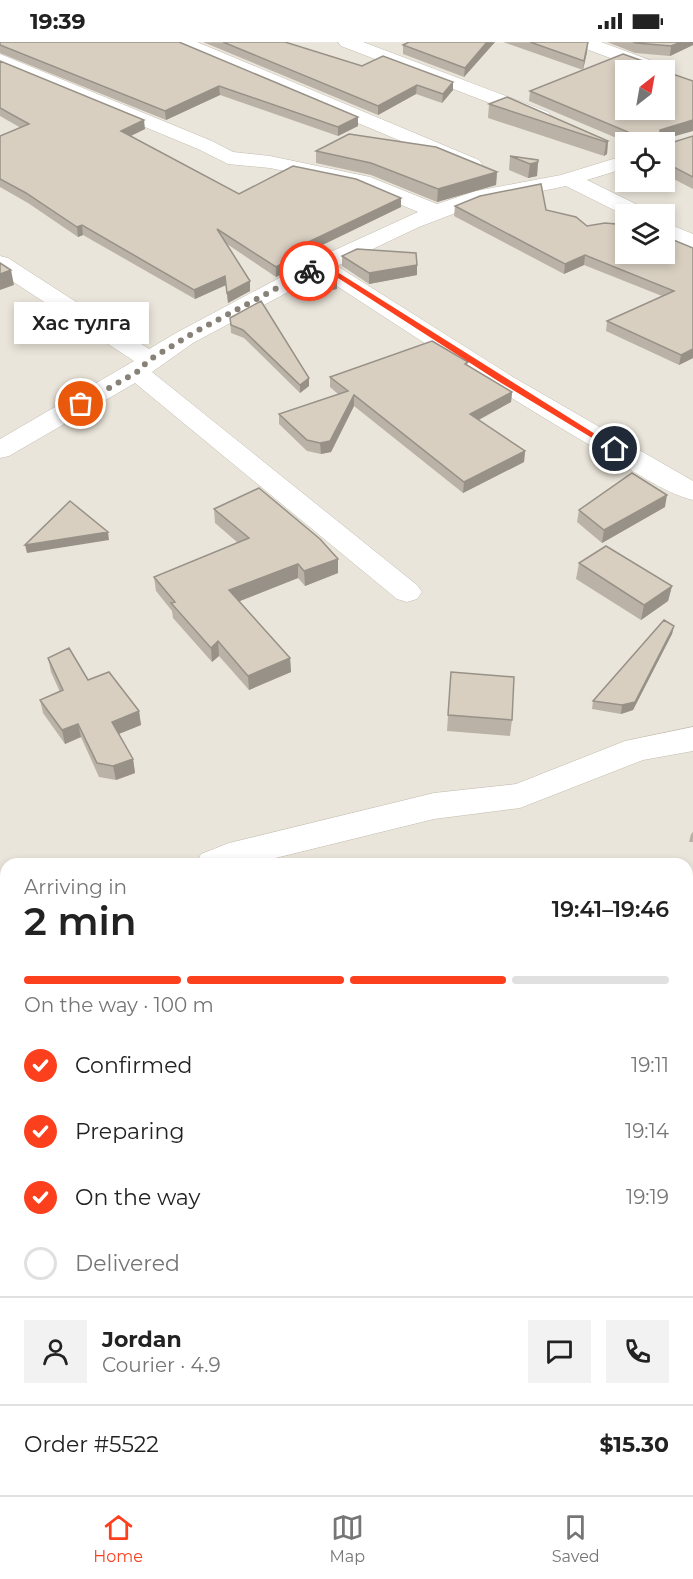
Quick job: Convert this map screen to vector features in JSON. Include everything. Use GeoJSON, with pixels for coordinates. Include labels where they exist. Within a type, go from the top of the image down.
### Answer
{"type":"FeatureCollection","features":[{"type":"Feature","properties":{"kind":"street"},"geometry":{"type":"LineString","coordinates":[[181,42],[524,186]]}},
{"type":"Feature","properties":{"kind":"street"},"geometry":{"type":"LineString","coordinates":[[347,42],[554,121]]}},
{"type":"Feature","properties":{"kind":"street"},"geometry":{"type":"LineString","coordinates":[[584,42],[632,60]]}},
{"type":"Feature","properties":{"kind":"street"},"geometry":{"type":"LineString","coordinates":[[0,60],[205,145],[228,158],[270,162],[363,181],[437,212]]}},
{"type":"Feature","properties":{"kind":"street"},"geometry":{"type":"LineString","coordinates":[[0,450],[321,265],[473,198],[568,179],[615,157]]}},
{"type":"Feature","properties":{"kind":"street"},"geometry":{"type":"LineString","coordinates":[[568,179],[618,204]]}},
{"type":"Feature","properties":{"kind":"street"},"geometry":{"type":"LineString","coordinates":[[675,233],[693,242]]}},
{"type":"Feature","properties":{"kind":"street"},"geometry":{"type":"LineString","coordinates":[[0,263],[85,320],[143,366],[407,592]]}},
{"type":"Feature","properties":{"kind":"street"},"geometry":{"type":"LineString","coordinates":[[321,265],[501,380],[634,460],[693,492]]}},
{"type":"Feature","properties":{"kind":"street"},"geometry":{"type":"LineString","coordinates":[[225,858],[434,806],[520,796],[637,749],[693,739]]}},
{"type":"Feature","properties":{"kind":"shaded area"},"geometry":{"type":"Polygon","coordinates":[[[0,42],[693,42],[693,858],[0,858],[0,42]]]}},
{"type":"Feature","properties":{"kind":"building"},"geometry":{"type":"Polygon","coordinates":[[[0,42],[179,42],[358,117],[338,127],[219,86],[165,111],[0,45],[0,42]]]}},
{"type":"Feature","properties":{"kind":"building"},"geometry":{"type":"Polygon","coordinates":[[[223,42],[285,42],[362,66],[383,56],[453,82],[443,94],[417,85],[378,106],[223,42]]]}},
{"type":"Feature","properties":{"kind":"building"},"geometry":{"type":"Polygon","coordinates":[[[409,42],[487,42],[465,68],[403,45],[409,42]]]}},
{"type":"Feature","properties":{"kind":"building"},"geometry":{"type":"Polygon","coordinates":[[[530,42],[588,42],[584,61],[530,42]]]}},
{"type":"Feature","properties":{"kind":"building"},"geometry":{"type":"Polygon","coordinates":[[[633,42],[681,42],[671,46],[633,42]]]}},
{"type":"Feature","properties":{"kind":"building"},"geometry":{"type":"Polygon","coordinates":[[[623,54],[640,60],[615,60],[615,120],[675,120],[675,75],[693,81],[693,120],[660,130],[660,132],[628,132],[530,91],[623,54]]]}},
{"type":"Feature","properties":{"kind":"building"},"geometry":{"type":"Polygon","coordinates":[[[0,61],[144,120],[121,131],[239,194],[293,166],[356,179],[401,198],[300,246],[314,247],[276,267],[217,229],[250,281],[227,293],[225,276],[194,290],[82,225],[77,227],[26,193],[0,179],[0,136],[29,124],[0,108],[0,61]]]}},
{"type":"Feature","properties":{"kind":"building"},"geometry":{"type":"Polygon","coordinates":[[[507,97],[608,141],[489,104],[507,97]]]}},
{"type":"Feature","properties":{"kind":"building"},"geometry":{"type":"Polygon","coordinates":[[[349,134],[436,147],[497,172],[438,189],[371,163],[316,151],[349,134]]]}},
{"type":"Feature","properties":{"kind":"building"},"geometry":{"type":"Polygon","coordinates":[[[693,136],[693,177],[675,168],[675,142],[693,136]]]}},
{"type":"Feature","properties":{"kind":"building"},"geometry":{"type":"Polygon","coordinates":[[[510,156],[538,160],[538,162],[530,164],[510,156]]]}},
{"type":"Feature","properties":{"kind":"building"},"geometry":{"type":"Polygon","coordinates":[[[541,184],[546,210],[576,217],[587,226],[615,224],[615,264],[675,264],[675,241],[693,248],[693,349],[681,355],[607,321],[674,291],[585,255],[565,264],[455,206],[480,196],[541,184]]]}},
{"type":"Feature","properties":{"kind":"building"},"geometry":{"type":"Polygon","coordinates":[[[357,249],[416,253],[417,265],[369,273],[342,256],[357,249]]]}},
{"type":"Feature","properties":{"kind":"building"},"geometry":{"type":"Polygon","coordinates":[[[0,263],[11,270],[0,274],[0,263]]]}},
{"type":"Feature","properties":{"kind":"building"},"geometry":{"type":"Polygon","coordinates":[[[320,263],[337,274],[304,280],[296,275],[320,263]]]}},
{"type":"Feature","properties":{"kind":"building"},"geometry":{"type":"Polygon","coordinates":[[[261,301],[309,378],[300,385],[243,330],[231,325],[230,318],[261,301]]]}},
{"type":"Feature","properties":{"kind":"building"},"geometry":{"type":"Polygon","coordinates":[[[432,341],[512,392],[470,414],[525,451],[464,482],[354,395],[330,441],[320,443],[307,440],[279,414],[348,391],[330,377],[432,341]]]}},
{"type":"Feature","properties":{"kind":"building"},"geometry":{"type":"Polygon","coordinates":[[[632,473],[667,495],[604,530],[579,510],[632,473]]]}},
{"type":"Feature","properties":{"kind":"building"},"geometry":{"type":"Polygon","coordinates":[[[259,488],[320,539],[338,559],[304,571],[298,564],[229,590],[290,658],[248,676],[218,641],[211,648],[171,603],[175,602],[154,577],[249,538],[214,509],[259,488]]]}},
{"type":"Feature","properties":{"kind":"building"},"geometry":{"type":"Polygon","coordinates":[[[70,501],[108,532],[25,545],[70,501]]]}},
{"type":"Feature","properties":{"kind":"building"},"geometry":{"type":"Polygon","coordinates":[[[606,546],[672,586],[644,605],[579,563],[606,546]]]}},
{"type":"Feature","properties":{"kind":"building"},"geometry":{"type":"Polygon","coordinates":[[[664,620],[674,626],[635,702],[622,705],[593,701],[664,620]]]}},
{"type":"Feature","properties":{"kind":"building"},"geometry":{"type":"Polygon","coordinates":[[[69,648],[88,680],[109,672],[139,711],[112,722],[133,759],[113,766],[97,763],[78,724],[62,730],[40,700],[63,690],[48,658],[69,648]]]}},
{"type":"Feature","properties":{"kind":"building"},"geometry":{"type":"Polygon","coordinates":[[[451,672],[514,677],[512,720],[448,715],[451,672]]]}},
{"type":"Feature","properties":{"kind":"way so far"},"geometry":{"type":"LineString","coordinates":[[81,404],[137,372],[149,360],[195,332],[309,271]]}},
{"type":"Feature","properties":{"kind":"place","name":"Хас тулга"},"geometry":{"type":"Point","coordinates":[81,404]}},
{"type":"Feature","properties":{"kind":"route"},"geometry":{"type":"LineString","coordinates":[[309,271],[321,265],[501,380],[615,449]]}}]}
